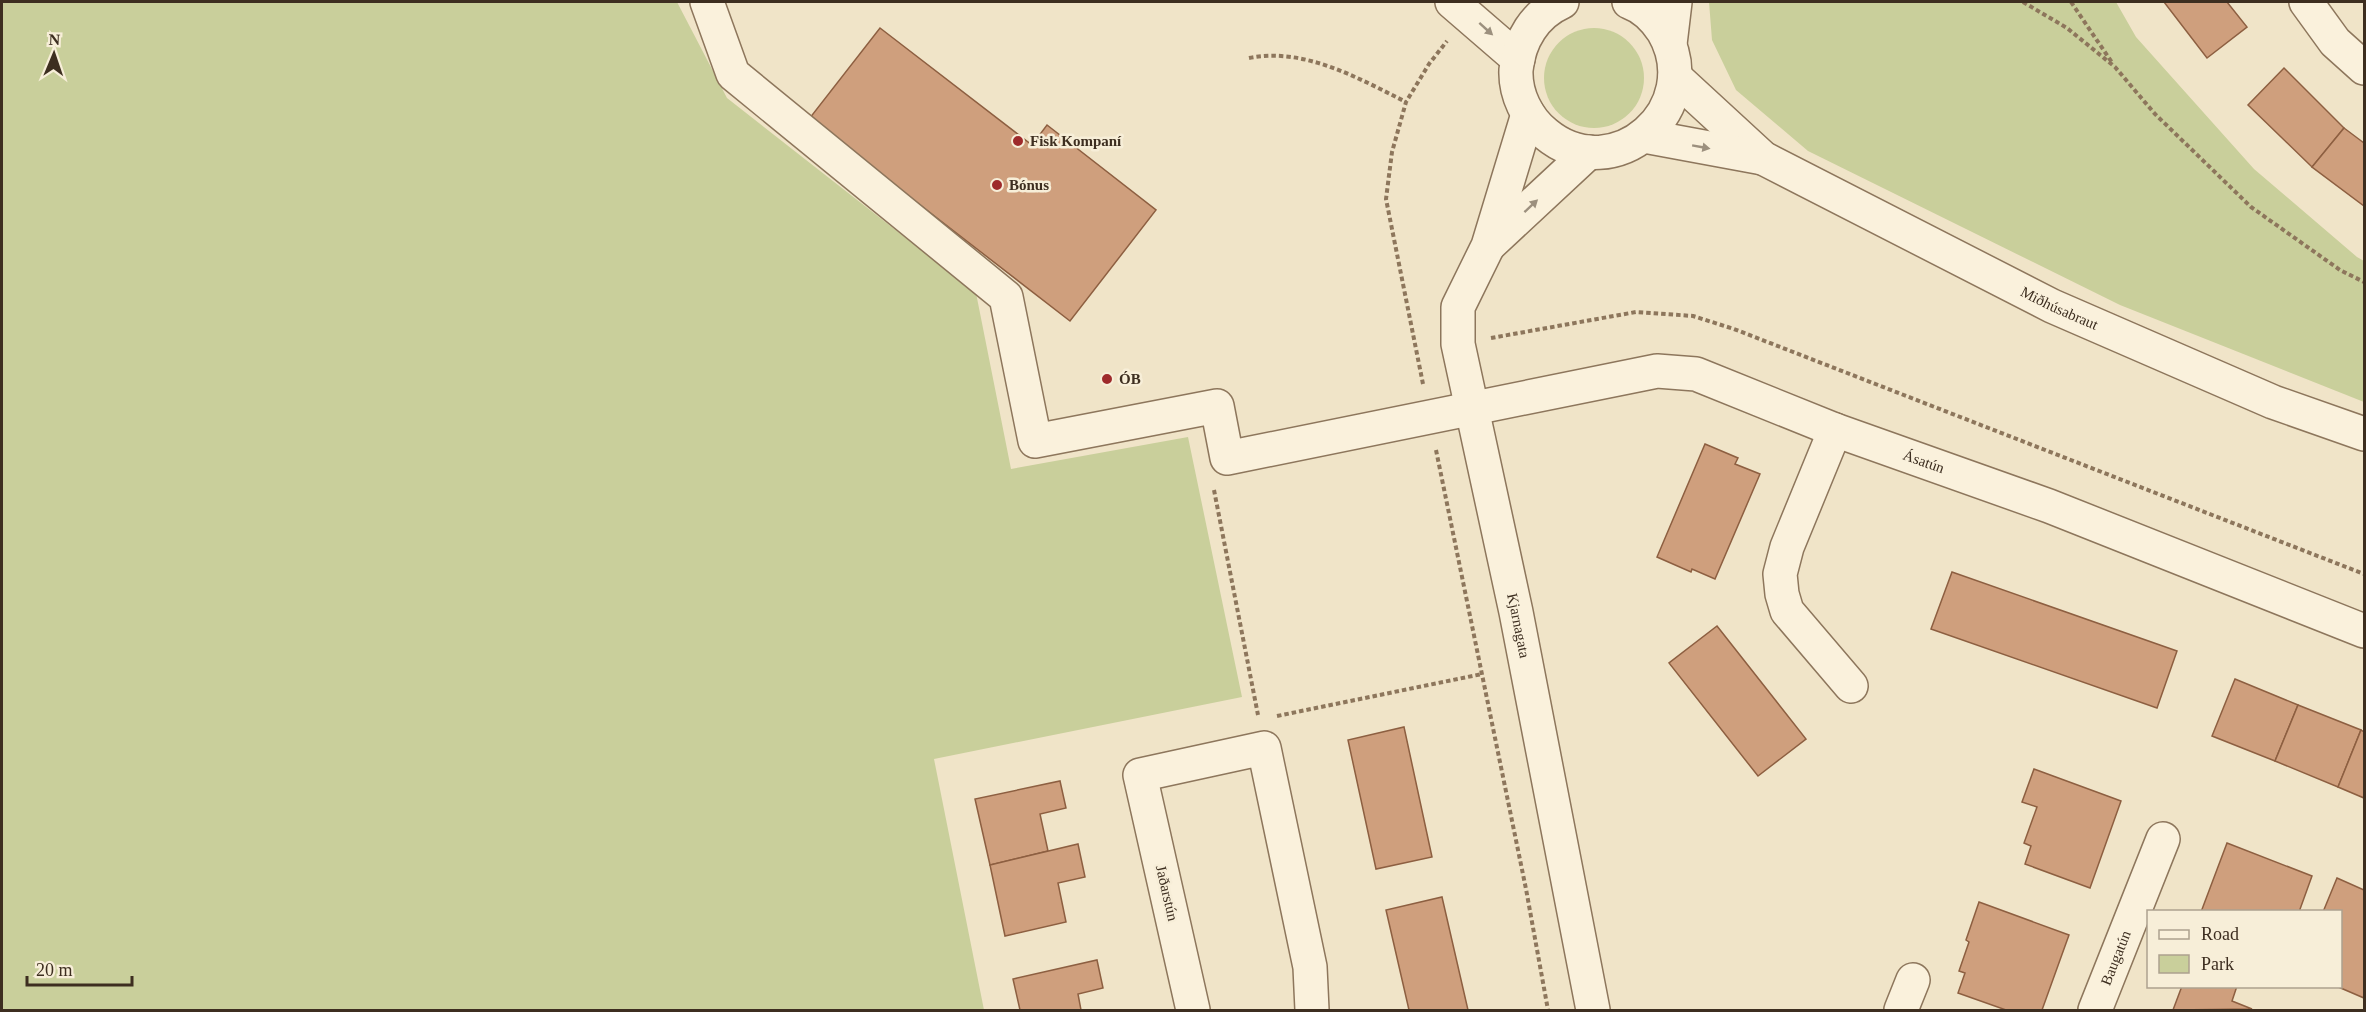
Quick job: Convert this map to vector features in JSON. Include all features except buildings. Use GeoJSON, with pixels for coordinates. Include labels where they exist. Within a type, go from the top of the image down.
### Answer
{"type":"FeatureCollection","features":[{"type":"Feature","properties":{"kind":"street"},"geometry":{"type":"LineString","coordinates":[[707,2],[733,74],[1006,297],[1035,441],[1217,406],[1227,458]]}},
{"type":"Feature","properties":{"kind":"street"},"geometry":{"type":"LineString","coordinates":[[1452,2],[1518,59]]}},
{"type":"Feature","properties":{"kind":"street"},"geometry":{"type":"LineString","coordinates":[[1552,3],[1524,38],[1516,73],[1518,91],[1528,114],[1539,129],[1554,141],[1589,152],[1618,149],[1644,136],[1657,124],[1667,109],[1672,94],[1675,61],[1670,44],[1657,21],[1637,5],[1629,2]]}},
{"type":"Feature","properties":{"kind":"street"},"geometry":{"type":"LineString","coordinates":[[1670,44],[1676,2]]}},
{"type":"Feature","properties":{"kind":"street"},"geometry":{"type":"LineString","coordinates":[[2306,2],[2335,42],[2364,68]]}},
{"type":"Feature","properties":{"kind":"street","name":"Miðhúsabraut"},"geometry":{"type":"LineString","coordinates":[[1675,77],[1763,158],[2052,306],[2273,402],[2364,434]]}},
{"type":"Feature","properties":{"kind":"street","name":"Kjarnagata"},"geometry":{"type":"LineString","coordinates":[[1528,114],[1488,246],[1458,307],[1458,344],[1518,623],[1588,975],[1593,1011]]}},
{"type":"Feature","properties":{"kind":"street","name":"Miðhúsabraut"},"geometry":{"type":"LineString","coordinates":[[1644,136],[1763,158]]}},
{"type":"Feature","properties":{"kind":"street","name":"Kjarnagata"},"geometry":{"type":"LineString","coordinates":[[1488,246],[1589,152]]}},
{"type":"Feature","properties":{"kind":"street","name":"Ásatún"},"geometry":{"type":"LineString","coordinates":[[1227,458],[1657,371],[1696,374],[1835,430],[2049,506],[2364,631]]}},
{"type":"Feature","properties":{"kind":"street"},"geometry":{"type":"LineString","coordinates":[[1835,430],[1787,547],[1780,574],[1787,611],[1851,686]]}},
{"type":"Feature","properties":{"kind":"street"},"geometry":{"type":"LineString","coordinates":[[1261,734],[1310,967],[1312,1011]]}},
{"type":"Feature","properties":{"kind":"street","name":"Jaðarstún"},"geometry":{"type":"LineString","coordinates":[[1193,1011],[1140,775],[1261,734]]}},
{"type":"Feature","properties":{"kind":"street","name":"Baugatún"},"geometry":{"type":"LineString","coordinates":[[2095,1011],[2163,839]]}},
{"type":"Feature","properties":{"kind":"street"},"geometry":{"type":"LineString","coordinates":[[1901,1011],[1913,980]]}},
{"type":"Feature","properties":{"kind":"path"},"geometry":{"type":"LineString","coordinates":[[2023,2],[2067,28],[2115,67]]}},
{"type":"Feature","properties":{"kind":"path"},"geometry":{"type":"LineString","coordinates":[[2071,2],[2115,67],[2155,114],[2251,207],[2340,270],[2364,282]]}},
{"type":"Feature","properties":{"kind":"path"},"geometry":{"type":"LineString","coordinates":[[1249,58],[1267,55],[1302,59],[1350,73],[1406,102]]}},
{"type":"Feature","properties":{"kind":"path"},"geometry":{"type":"LineString","coordinates":[[1416,352],[1636,312],[1693,316],[1745,334],[2364,574]]}},
{"type":"Feature","properties":{"kind":"path"},"geometry":{"type":"LineString","coordinates":[[1227,458],[1209,461],[1261,734],[1482,674]]}},
{"type":"Feature","properties":{"kind":"green space"},"geometry":{"type":"Polygon","coordinates":[[[2,2],[677,2],[727,98],[976,293],[1011,469],[1188,437],[1242,697],[934,759],[984,1010],[2,1010],[2,2]]]}},
{"type":"Feature","properties":{"kind":"green space"},"geometry":{"type":"Polygon","coordinates":[[[1709,2],[2116,2],[2136,37],[2254,169],[2364,261],[2364,402],[2120,305],[1808,151],[1736,90],[1712,40],[1709,2]]]}},
{"type":"Feature","properties":{"kind":"green space"},"geometry":{"type":"Polygon","coordinates":[[[1594,28],[1613,31],[1630,42],[1641,59],[1644,78],[1641,97],[1630,114],[1613,125],[1594,128],[1575,125],[1558,114],[1547,97],[1544,78],[1547,59],[1558,42],[1575,31],[1594,28]]]}},
{"type":"Feature","properties":{"kind":"place","name":"Fisk Kompaní"},"geometry":{"type":"Point","coordinates":[1018,141]}},
{"type":"Feature","properties":{"kind":"place","name":"Bónus"},"geometry":{"type":"Point","coordinates":[997,185]}},
{"type":"Feature","properties":{"kind":"place","name":"ÓB"},"geometry":{"type":"Point","coordinates":[1107,379]}}]}
